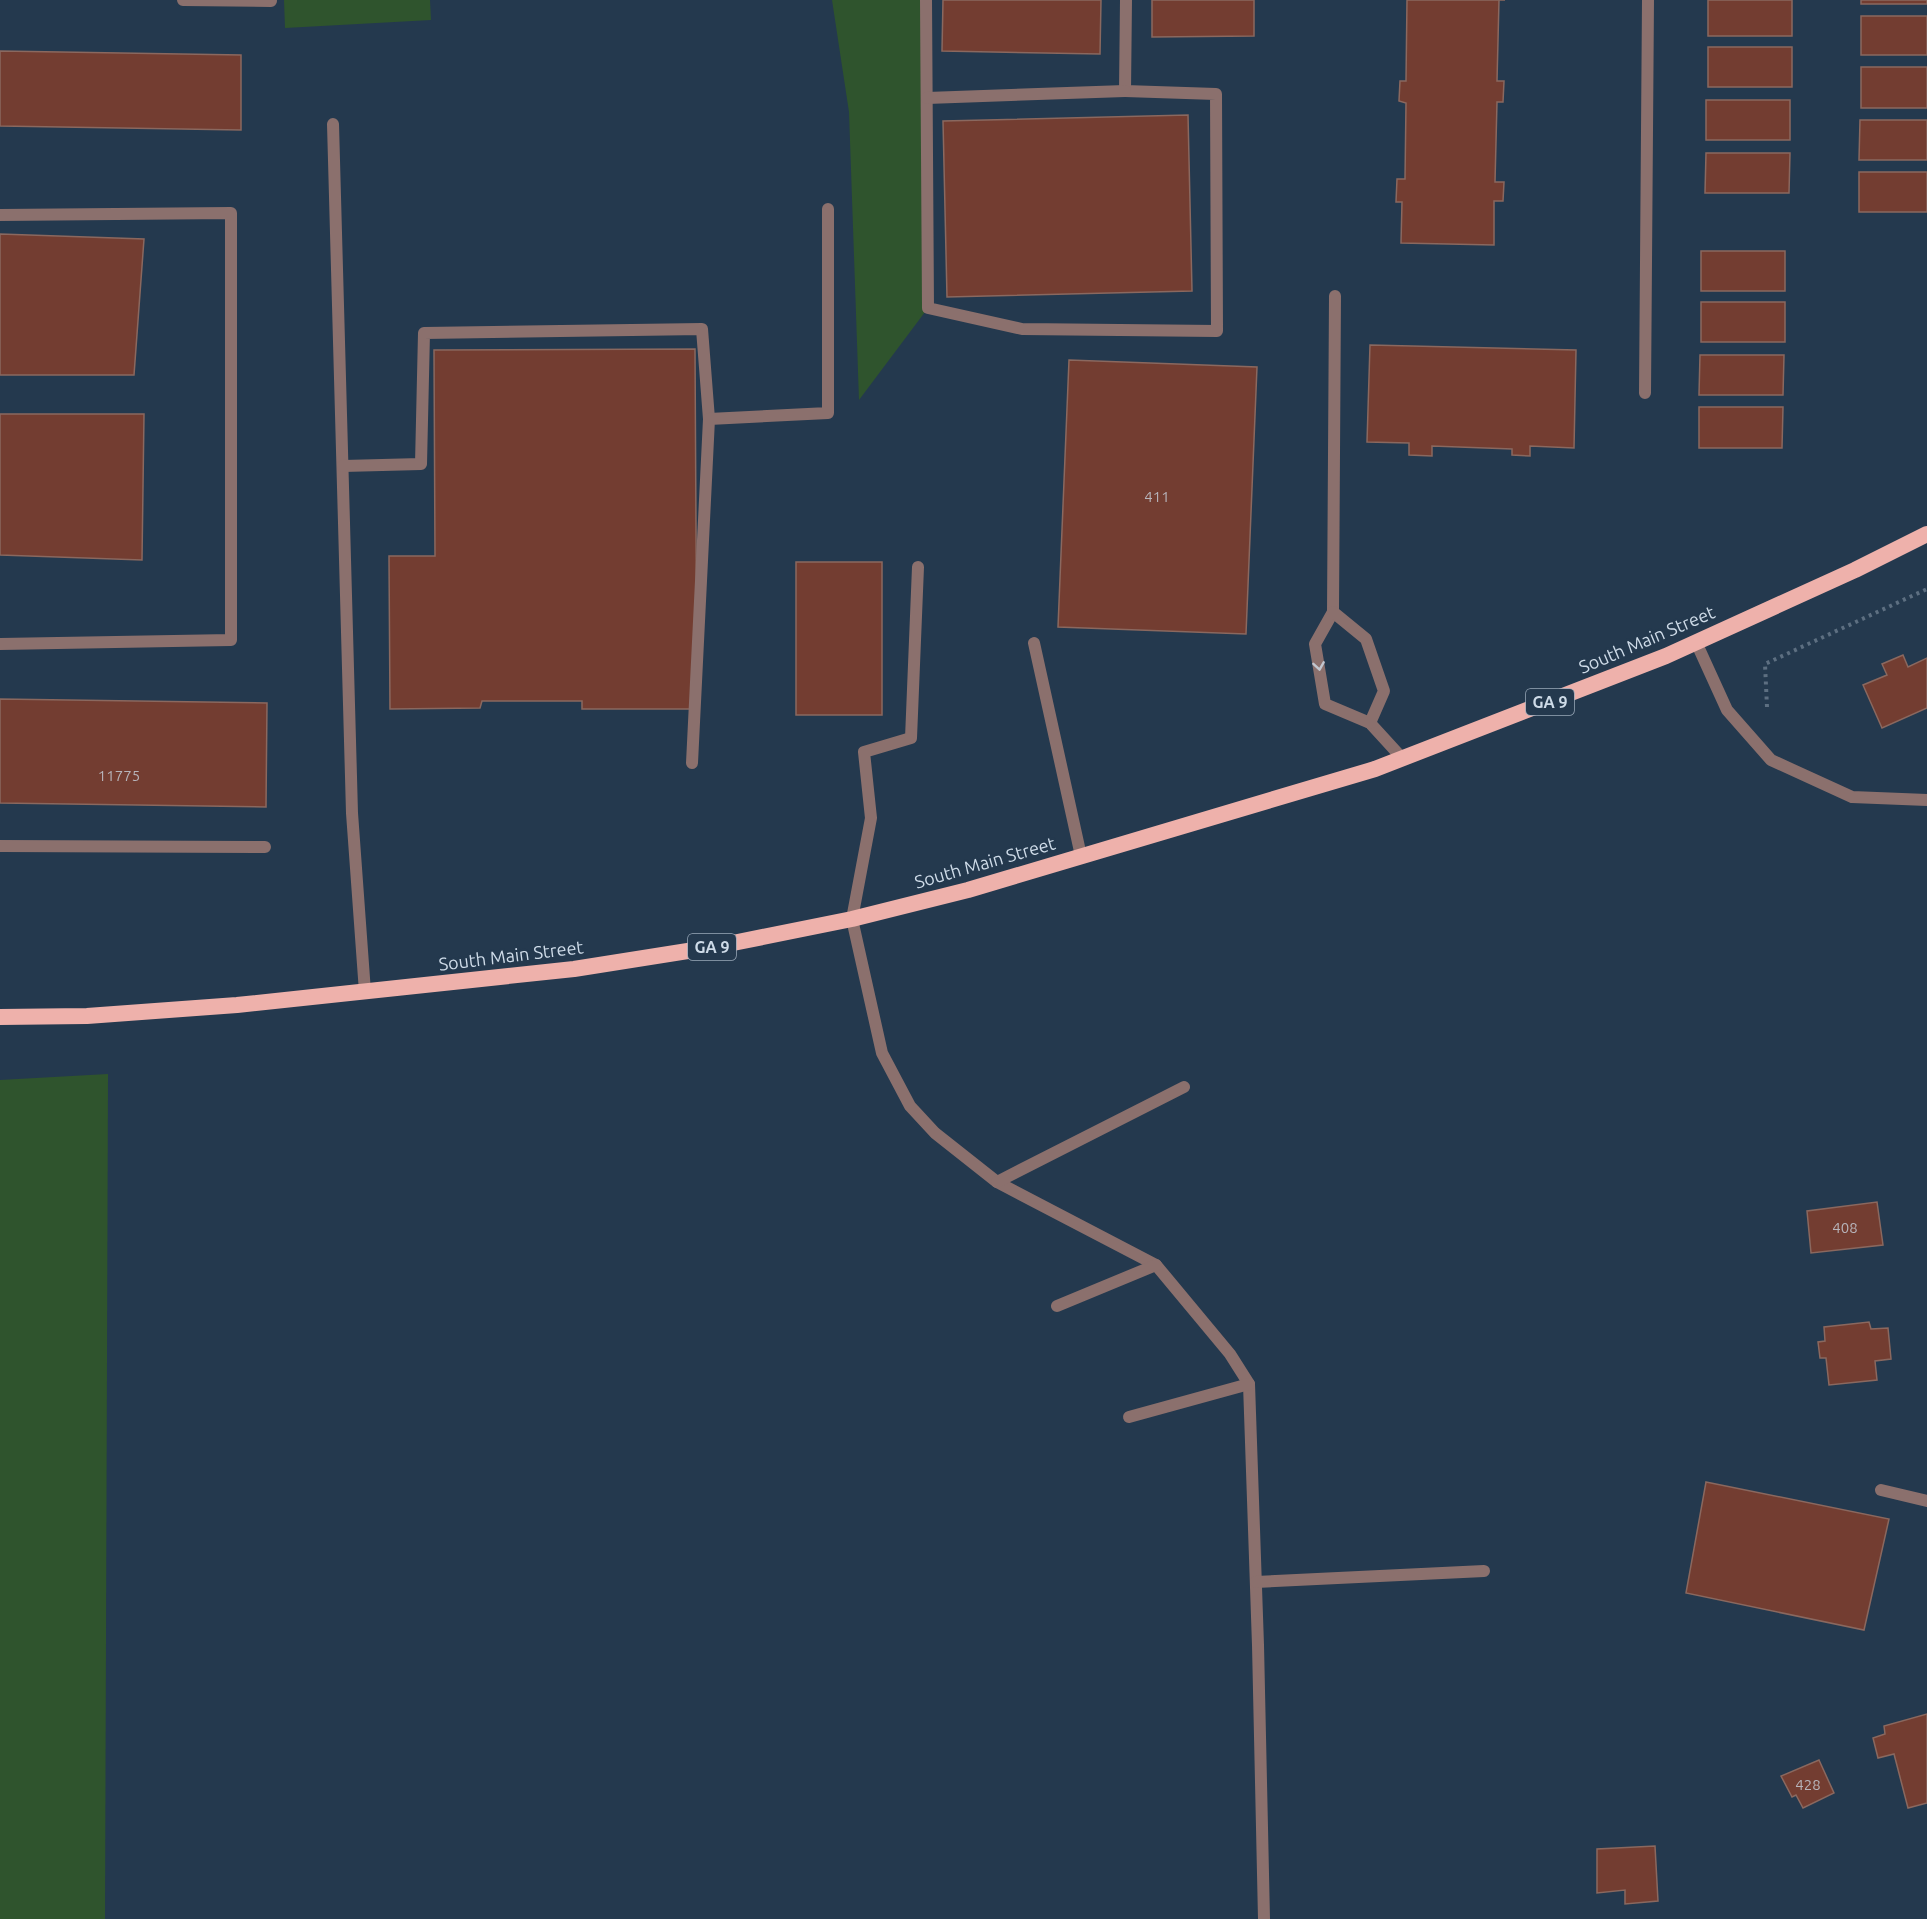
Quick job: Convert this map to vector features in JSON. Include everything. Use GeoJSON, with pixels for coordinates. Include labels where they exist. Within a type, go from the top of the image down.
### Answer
{"type":"FeatureCollection","features":[{"type":"Feature","properties":{"kind":"highway","name":"South Main Street"},"geometry":{"type":"LineString","coordinates":[[0,1017],[87,1016],[365,992],[574,969],[713,947],[852,919],[968,890],[1375,769],[1496,724],[1696,642],[1855,570],[1927,534]]}},
{"type":"Feature","properties":{"kind":"street"},"geometry":{"type":"LineString","coordinates":[[183,0],[271,1]]}},
{"type":"Feature","properties":{"kind":"street"},"geometry":{"type":"LineString","coordinates":[[926,0],[928,309],[1022,329],[1217,331],[1216,94],[1125,91],[927,98]]}},
{"type":"Feature","properties":{"kind":"street"},"geometry":{"type":"LineString","coordinates":[[1125,91],[1126,0]]}},
{"type":"Feature","properties":{"kind":"street"},"geometry":{"type":"LineString","coordinates":[[1645,393],[1648,0]]}},
{"type":"Feature","properties":{"kind":"street"},"geometry":{"type":"LineString","coordinates":[[333,124],[352,813],[365,992]]}},
{"type":"Feature","properties":{"kind":"street"},"geometry":{"type":"LineString","coordinates":[[708,419],[828,412],[828,209]]}},
{"type":"Feature","properties":{"kind":"street"},"geometry":{"type":"LineString","coordinates":[[0,215],[231,213],[231,640],[0,644]]}},
{"type":"Feature","properties":{"kind":"street"},"geometry":{"type":"LineString","coordinates":[[1335,296],[1333,612],[1315,644],[1325,704],[1370,723],[1402,758]]}},
{"type":"Feature","properties":{"kind":"street"},"geometry":{"type":"LineString","coordinates":[[343,466],[421,464],[424,333],[702,329],[708,419],[692,763]]}},
{"type":"Feature","properties":{"kind":"street"},"geometry":{"type":"LineString","coordinates":[[918,567],[911,738],[864,752],[872,818],[852,919],[882,1053],[910,1106],[936,1133],[997,1182],[1156,1264],[1230,1354],[1249,1384],[1264,1919]]}},
{"type":"Feature","properties":{"kind":"street"},"geometry":{"type":"LineString","coordinates":[[1333,612],[1366,639],[1384,691],[1370,723]]}},
{"type":"Feature","properties":{"kind":"street"},"geometry":{"type":"LineString","coordinates":[[1696,642],[1727,711],[1771,760],[1852,797],[1927,800]]}},
{"type":"Feature","properties":{"kind":"street"},"geometry":{"type":"LineString","coordinates":[[1034,643],[1081,856]]}},
{"type":"Feature","properties":{"kind":"street"},"geometry":{"type":"LineString","coordinates":[[0,846],[265,847]]}},
{"type":"Feature","properties":{"kind":"street"},"geometry":{"type":"LineString","coordinates":[[997,1182],[1184,1087]]}},
{"type":"Feature","properties":{"kind":"street"},"geometry":{"type":"LineString","coordinates":[[1058,1306],[1156,1264]]}},
{"type":"Feature","properties":{"kind":"street"},"geometry":{"type":"LineString","coordinates":[[1129,1417],[1249,1384]]}},
{"type":"Feature","properties":{"kind":"street"},"geometry":{"type":"LineString","coordinates":[[1881,1490],[1927,1501]]}},
{"type":"Feature","properties":{"kind":"street"},"geometry":{"type":"LineString","coordinates":[[1256,1582],[1484,1570]]}},
{"type":"Feature","properties":{"kind":"path"},"geometry":{"type":"LineString","coordinates":[[1767,707],[1766,664],[1927,589]]}},
{"type":"Feature","properties":{"kind":"green space"},"geometry":{"type":"Polygon","coordinates":[[[284,0],[430,0],[431,20],[285,28],[284,0]]]}},
{"type":"Feature","properties":{"kind":"green space"},"geometry":{"type":"Polygon","coordinates":[[[832,0],[926,0],[928,308],[859,400],[849,112],[832,0]]]}},
{"type":"Feature","properties":{"kind":"green space"},"geometry":{"type":"Polygon","coordinates":[[[108,1074],[105,1919],[0,1919],[0,1080],[108,1074]]]}},
{"type":"Feature","properties":{"kind":"building"},"geometry":{"type":"Polygon","coordinates":[[[943,0],[1101,0],[1100,54],[942,51],[943,0]]]}},
{"type":"Feature","properties":{"kind":"building"},"geometry":{"type":"Polygon","coordinates":[[[1152,0],[1254,0],[1254,36],[1152,37],[1152,0]]]}},
{"type":"Feature","properties":{"kind":"building"},"geometry":{"type":"Polygon","coordinates":[[[1407,0],[1499,0],[1497,81],[1504,81],[1503,102],[1497,102],[1495,182],[1504,182],[1503,201],[1494,201],[1494,245],[1401,243],[1402,202],[1396,202],[1397,179],[1405,179],[1406,103],[1399,101],[1400,81],[1406,81],[1407,0]]]}},
{"type":"Feature","properties":{"kind":"building"},"geometry":{"type":"Polygon","coordinates":[[[1708,0],[1792,0],[1792,36],[1708,36],[1708,0]]]}},
{"type":"Feature","properties":{"kind":"building"},"geometry":{"type":"Polygon","coordinates":[[[1861,0],[1927,0],[1927,4],[1861,4],[1861,0]]]}},
{"type":"Feature","properties":{"kind":"building"},"geometry":{"type":"Polygon","coordinates":[[[1861,16],[1927,16],[1927,55],[1861,55],[1861,16]]]}},
{"type":"Feature","properties":{"kind":"building"},"geometry":{"type":"Polygon","coordinates":[[[1708,47],[1792,47],[1792,87],[1708,87],[1708,47]]]}},
{"type":"Feature","properties":{"kind":"building"},"geometry":{"type":"Polygon","coordinates":[[[0,51],[241,55],[241,130],[0,126],[0,51]]]}},
{"type":"Feature","properties":{"kind":"building"},"geometry":{"type":"Polygon","coordinates":[[[1861,67],[1927,67],[1927,108],[1861,108],[1861,67]]]}},
{"type":"Feature","properties":{"kind":"building"},"geometry":{"type":"Polygon","coordinates":[[[1706,100],[1790,100],[1790,140],[1706,140],[1706,100]]]}},
{"type":"Feature","properties":{"kind":"building"},"geometry":{"type":"Polygon","coordinates":[[[1188,115],[1192,291],[947,297],[943,121],[1188,115]]]}},
{"type":"Feature","properties":{"kind":"building"},"geometry":{"type":"Polygon","coordinates":[[[1860,120],[1927,120],[1927,160],[1859,160],[1860,120]]]}},
{"type":"Feature","properties":{"kind":"building"},"geometry":{"type":"Polygon","coordinates":[[[1706,153],[1790,153],[1789,193],[1705,193],[1706,153]]]}},
{"type":"Feature","properties":{"kind":"building"},"geometry":{"type":"Polygon","coordinates":[[[1859,172],[1927,172],[1927,212],[1859,212],[1859,172]]]}},
{"type":"Feature","properties":{"kind":"building"},"geometry":{"type":"Polygon","coordinates":[[[0,234],[144,239],[134,375],[0,375],[0,234]]]}},
{"type":"Feature","properties":{"kind":"building"},"geometry":{"type":"Polygon","coordinates":[[[1701,251],[1785,251],[1785,291],[1701,291],[1701,251]]]}},
{"type":"Feature","properties":{"kind":"building"},"geometry":{"type":"Polygon","coordinates":[[[1701,302],[1785,302],[1785,342],[1701,342],[1701,302]]]}},
{"type":"Feature","properties":{"kind":"building"},"geometry":{"type":"Polygon","coordinates":[[[1370,345],[1576,350],[1574,448],[1530,446],[1530,456],[1512,455],[1512,449],[1432,446],[1432,456],[1409,455],[1409,443],[1367,442],[1370,345]]]}},
{"type":"Feature","properties":{"kind":"building"},"geometry":{"type":"Polygon","coordinates":[[[695,349],[697,709],[582,709],[582,701],[482,701],[480,708],[390,709],[389,556],[435,556],[434,350],[695,349]]]}},
{"type":"Feature","properties":{"kind":"building"},"geometry":{"type":"Polygon","coordinates":[[[1700,355],[1784,355],[1783,395],[1699,395],[1700,355]]]}},
{"type":"Feature","properties":{"kind":"building"},"geometry":{"type":"Polygon","coordinates":[[[1069,360],[1257,367],[1246,634],[1058,627],[1069,360]]]}},
{"type":"Feature","properties":{"kind":"building"},"geometry":{"type":"Polygon","coordinates":[[[1699,407],[1783,407],[1782,448],[1699,448],[1699,407]]]}},
{"type":"Feature","properties":{"kind":"building"},"geometry":{"type":"Polygon","coordinates":[[[0,414],[144,414],[142,560],[0,555],[0,414]]]}},
{"type":"Feature","properties":{"kind":"building"},"geometry":{"type":"Polygon","coordinates":[[[796,562],[882,562],[882,715],[796,715],[796,562]]]}},
{"type":"Feature","properties":{"kind":"building"},"geometry":{"type":"Polygon","coordinates":[[[1903,655],[1908,667],[1927,658],[1927,708],[1882,728],[1863,685],[1887,675],[1882,664],[1903,655]]]}},
{"type":"Feature","properties":{"kind":"building"},"geometry":{"type":"Polygon","coordinates":[[[0,699],[267,703],[266,807],[0,803],[0,699]]]}},
{"type":"Feature","properties":{"kind":"building"},"geometry":{"type":"Polygon","coordinates":[[[1877,1202],[1883,1245],[1811,1253],[1807,1211],[1877,1202]]]}},
{"type":"Feature","properties":{"kind":"building"},"geometry":{"type":"Polygon","coordinates":[[[1869,1322],[1871,1329],[1888,1328],[1891,1359],[1875,1361],[1877,1380],[1829,1385],[1826,1358],[1820,1358],[1818,1342],[1825,1341],[1824,1327],[1869,1322]]]}},
{"type":"Feature","properties":{"kind":"building"},"geometry":{"type":"Polygon","coordinates":[[[1706,1482],[1889,1519],[1864,1630],[1686,1593],[1706,1482]]]}},
{"type":"Feature","properties":{"kind":"building"},"geometry":{"type":"Polygon","coordinates":[[[1927,1714],[1927,1803],[1908,1808],[1894,1754],[1878,1758],[1873,1738],[1885,1734],[1884,1726],[1927,1714]]]}},
{"type":"Feature","properties":{"kind":"building"},"geometry":{"type":"Polygon","coordinates":[[[1819,1760],[1834,1793],[1803,1808],[1796,1795],[1792,1797],[1781,1776],[1819,1760]]]}},
{"type":"Feature","properties":{"kind":"building"},"geometry":{"type":"Polygon","coordinates":[[[1655,1846],[1658,1901],[1625,1904],[1625,1890],[1597,1893],[1597,1849],[1655,1846]]]}}]}
